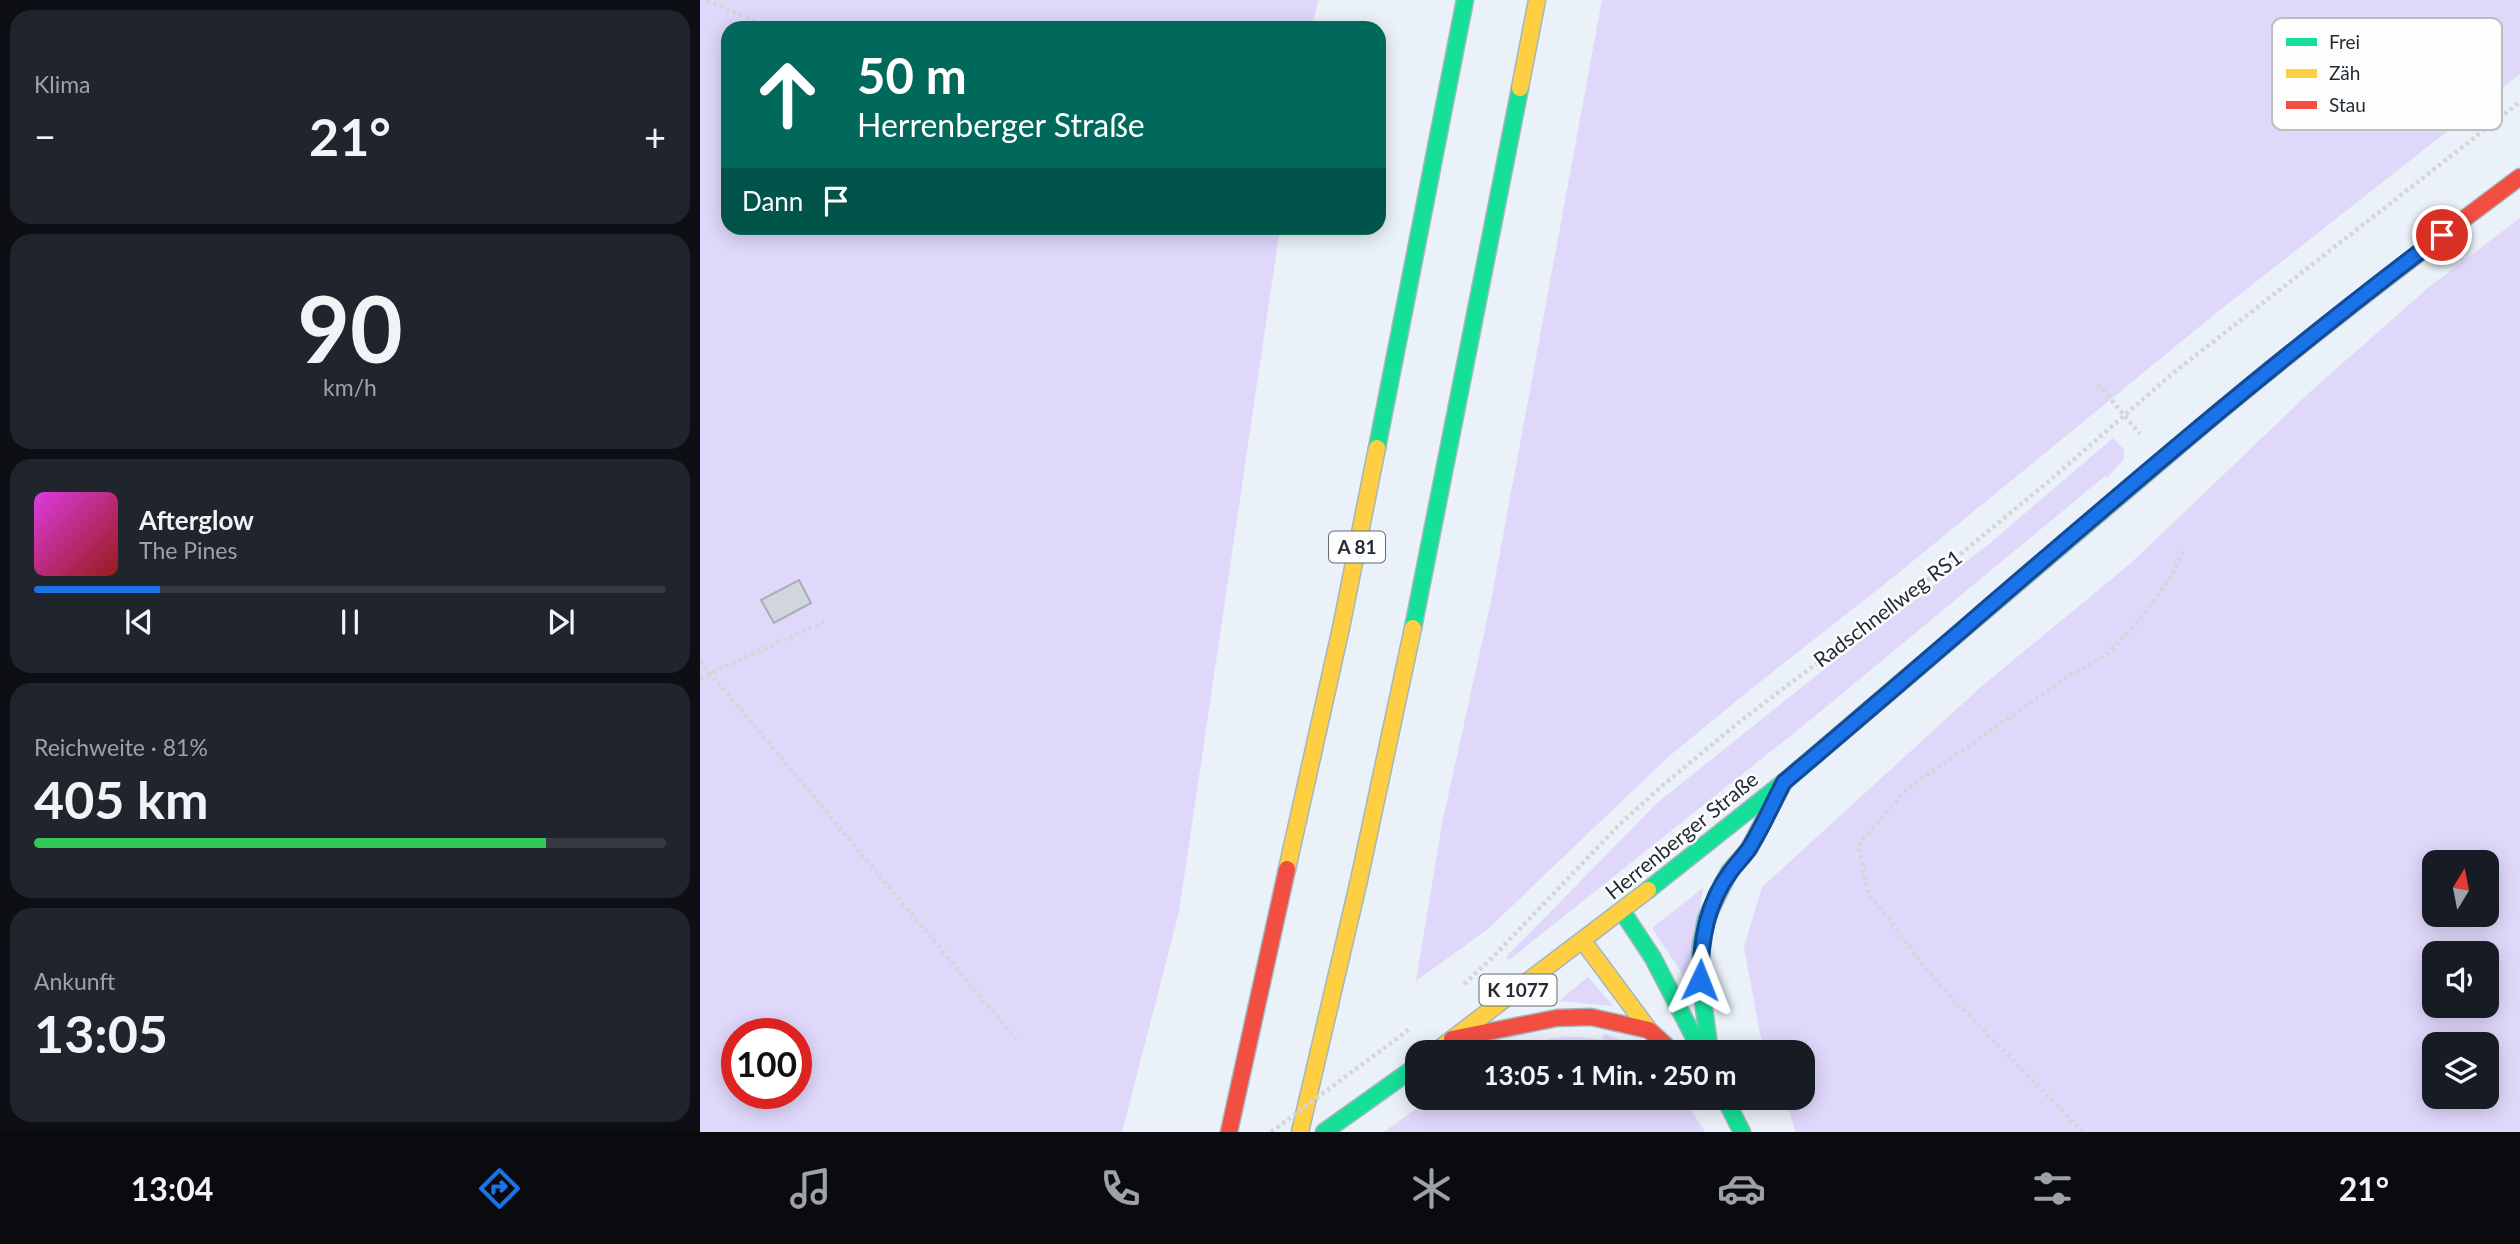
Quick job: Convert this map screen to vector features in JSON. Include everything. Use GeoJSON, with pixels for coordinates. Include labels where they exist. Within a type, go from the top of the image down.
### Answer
{"type":"FeatureCollection","features":[{"type":"Feature","properties":{"kind":"main road","name":"A 81"},"geometry":{"type":"LineString","coordinates":[[1229,1132],[1344,615],[1465,0]]}},
{"type":"Feature","properties":{"kind":"main road"},"geometry":{"type":"LineString","coordinates":[[1300,1132],[1406,662],[1537,0]]}},
{"type":"Feature","properties":{"kind":"main road","name":"Herrenberger Straße"},"geometry":{"type":"LineString","coordinates":[[1583,941],[1784,782],[2261,376],[2388,275],[2520,177]]}},
{"type":"Feature","properties":{"kind":"main road"},"geometry":{"type":"LineString","coordinates":[[1708,1040],[1700,980],[1701,944],[1706,919],[1730,872],[1749,849],[1784,782]]}},
{"type":"Feature","properties":{"kind":"main road"},"geometry":{"type":"LineString","coordinates":[[1622,911],[1653,958],[1695,1040]]}},
{"type":"Feature","properties":{"kind":"main road"},"geometry":{"type":"LineString","coordinates":[[1583,941],[1649,1030],[1660,1040]]}},
{"type":"Feature","properties":{"kind":"main road","name":"K 1077"},"geometry":{"type":"LineString","coordinates":[[1452,1039],[1583,941]]}},
{"type":"Feature","properties":{"kind":"main road"},"geometry":{"type":"LineString","coordinates":[[1452,1039],[1557,1018],[1591,1017],[1649,1030]]}},
{"type":"Feature","properties":{"kind":"main road"},"geometry":{"type":"LineString","coordinates":[[1324,1132],[1405,1074]]}},
{"type":"Feature","properties":{"kind":"main road"},"geometry":{"type":"LineString","coordinates":[[1310,1091],[1315,1132]]}},
{"type":"Feature","properties":{"kind":"main road"},"geometry":{"type":"LineString","coordinates":[[1731,1110],[1742,1132]]}},
{"type":"Feature","properties":{"kind":"path"},"geometry":{"type":"LineString","coordinates":[[707,0],[754,21]]}},
{"type":"Feature","properties":{"kind":"path","name":"Radschnellweg RS1"},"geometry":{"type":"LineString","coordinates":[[2502,116],[2520,102]]}},
{"type":"Feature","properties":{"kind":"path","name":"Radschnellweg RS1"},"geometry":{"type":"LineString","coordinates":[[1459,988],[1492,958],[1619,825],[1664,784],[1743,719],[1947,565],[2172,374],[2484,130]]}},
{"type":"Feature","properties":{"kind":"path"},"geometry":{"type":"LineString","coordinates":[[2098,384],[2123,416]]}},
{"type":"Feature","properties":{"kind":"path"},"geometry":{"type":"LineString","coordinates":[[2083,1132],[1941,987],[1868,893],[1858,845],[1906,790],[2072,674],[2106,655],[2136,624],[2169,580],[2185,548]]}},
{"type":"Feature","properties":{"kind":"path"},"geometry":{"type":"LineString","coordinates":[[700,678],[712,675],[827,620]]}},
{"type":"Feature","properties":{"kind":"path"},"geometry":{"type":"LineString","coordinates":[[700,662],[1016,1040]]}},
{"type":"Feature","properties":{"kind":"path"},"geometry":{"type":"LineString","coordinates":[[1271,1132],[1421,1020]]}},
{"type":"Feature","properties":{"kind":"shaded area"},"geometry":{"type":"Polygon","coordinates":[[[700,0],[1319,0],[1313,21],[721,21],[721,235],[1279,235],[1179,912],[1122,1132],[700,1132],[700,0]]]}},
{"type":"Feature","properties":{"kind":"shaded area"},"geometry":{"type":"Polygon","coordinates":[[[1602,0],[2520,0],[2520,74],[2502,88],[2502,18],[2272,18],[2272,130],[2449,130],[2215,314],[1667,758],[1488,929],[1416,981],[1442,824],[1491,601],[1602,0]]]}},
{"type":"Feature","properties":{"kind":"shaded area"},"geometry":{"type":"Polygon","coordinates":[[[2520,218],[2520,1132],[1796,1132],[1788,1110],[1815,1110],[1815,1040],[1762,1040],[1760,1034],[1744,947],[1762,887],[1982,686],[2131,563],[2311,391],[2429,287],[2520,218]]]}},
{"type":"Feature","properties":{"kind":"shaded area"},"geometry":{"type":"Polygon","coordinates":[[[2113,438],[2124,450],[2124,459],[2107,478],[2105,476],[1809,721],[1509,960],[1506,957],[1657,803],[1837,659],[1989,544],[2113,438]]]}},
{"type":"Feature","properties":{"kind":"shaded area"},"geometry":{"type":"Polygon","coordinates":[[[1703,888],[1689,984],[1652,928],[1703,888]]]}},
{"type":"Feature","properties":{"kind":"shaded area"},"geometry":{"type":"Polygon","coordinates":[[[1588,977],[1613,1006],[1559,1001],[1588,977]]]}},
{"type":"Feature","properties":{"kind":"shaded area"},"geometry":{"type":"Polygon","coordinates":[[[1604,1034],[1622,1040],[1602,1040],[1604,1034]]]}},
{"type":"Feature","properties":{"kind":"shaded area"},"geometry":{"type":"Polygon","coordinates":[[[1554,1038],[1602,1040],[1546,1040],[1554,1038]]]}},
{"type":"Feature","properties":{"kind":"shaded area"},"geometry":{"type":"Polygon","coordinates":[[[1414,1110],[1691,1110],[1705,1132],[1384,1132],[1414,1110]]]}},
{"type":"Feature","properties":{"kind":"building"},"geometry":{"type":"Polygon","coordinates":[[[799,580],[811,603],[774,623],[761,600],[799,580]]]}},
{"type":"Feature","properties":{"kind":"traffic: fast"},"geometry":{"type":"LineString","coordinates":[[1377,448],[1465,0]]}},
{"type":"Feature","properties":{"kind":"traffic: fast"},"geometry":{"type":"LineString","coordinates":[[1413,628],[1520,88]]}},
{"type":"Feature","properties":{"kind":"traffic: fast"},"geometry":{"type":"LineString","coordinates":[[1648,890],[1784,782],[2195,432]]}},
{"type":"Feature","properties":{"kind":"traffic: fast"},"geometry":{"type":"LineString","coordinates":[[1708,1040],[1700,980],[1701,944],[1706,919],[1729,872],[1749,849],[1784,782]]}},
{"type":"Feature","properties":{"kind":"traffic: fast"},"geometry":{"type":"LineString","coordinates":[[1622,911],[1653,958],[1695,1040]]}},
{"type":"Feature","properties":{"kind":"traffic: fast"},"geometry":{"type":"LineString","coordinates":[[1324,1132],[1405,1074]]}},
{"type":"Feature","properties":{"kind":"traffic: fast"},"geometry":{"type":"LineString","coordinates":[[1731,1110],[1742,1132]]}},
{"type":"Feature","properties":{"kind":"traffic: slow"},"geometry":{"type":"LineString","coordinates":[[1520,88],[1537,0]]}},
{"type":"Feature","properties":{"kind":"traffic: slow"},"geometry":{"type":"LineString","coordinates":[[1287,869],[1341,628],[1377,448]]}},
{"type":"Feature","properties":{"kind":"traffic: slow"},"geometry":{"type":"LineString","coordinates":[[1300,1132],[1359,880],[1413,628]]}},
{"type":"Feature","properties":{"kind":"traffic: slow"},"geometry":{"type":"LineString","coordinates":[[1451,1040],[1648,890]]}},
{"type":"Feature","properties":{"kind":"traffic: slow"},"geometry":{"type":"LineString","coordinates":[[1583,941],[1649,1030]]}},
{"type":"Feature","properties":{"kind":"traffic: jam"},"geometry":{"type":"LineString","coordinates":[[2195,432],[2356,302],[2520,177]]}},
{"type":"Feature","properties":{"kind":"traffic: jam"},"geometry":{"type":"LineString","coordinates":[[1229,1132],[1287,869]]}},
{"type":"Feature","properties":{"kind":"traffic: jam"},"geometry":{"type":"LineString","coordinates":[[1452,1039],[1557,1018],[1591,1017],[1649,1030],[1660,1040]]}},
{"type":"Feature","properties":{"kind":"route"},"geometry":{"type":"LineString","coordinates":[[1700,980],[1701,944],[1706,919],[1730,872],[1749,849],[1784,782],[1926,663],[2163,457],[2318,330],[2442,235]]}}]}
